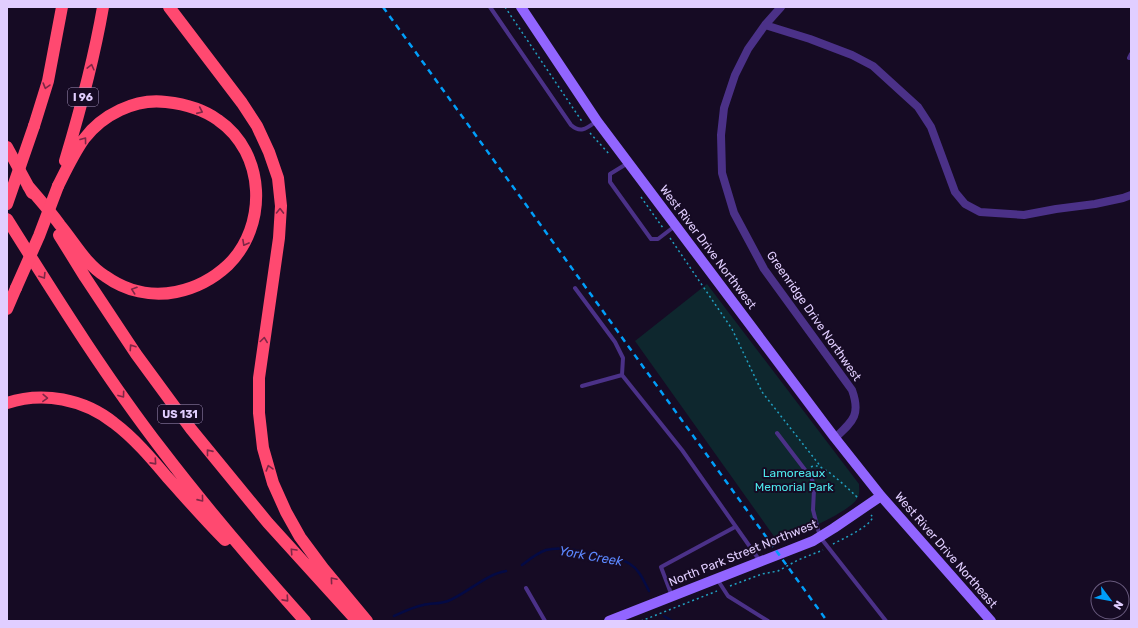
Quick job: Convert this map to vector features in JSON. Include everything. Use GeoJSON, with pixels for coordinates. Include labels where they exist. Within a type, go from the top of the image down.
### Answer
{"type":"FeatureCollection","features":[{"type":"Feature","properties":{"kind":"highway"},"geometry":{"type":"LineString","coordinates":[[7,204],[48,80],[62,7]]}},
{"type":"Feature","properties":{"kind":"highway","name":"I 96"},"geometry":{"type":"LineString","coordinates":[[7,309],[39,236],[58,186],[92,62],[103,7]]}},
{"type":"Feature","properties":{"kind":"highway"},"geometry":{"type":"LineString","coordinates":[[169,7],[242,102],[258,126],[278,178],[280,206],[279,238],[259,378],[259,413],[263,448],[274,483],[286,512],[300,537],[323,568],[367,621]]}},
{"type":"Feature","properties":{"kind":"highway"},"geometry":{"type":"LineString","coordinates":[[28,186],[61,225],[84,257],[97,270],[116,283],[140,292],[148,293],[164,294],[183,291],[197,286],[217,274],[236,256],[246,242],[252,226],[256,207],[256,190],[253,171],[248,157],[236,137],[212,116],[193,107],[172,102],[161,101],[140,103],[120,110],[103,120],[84,140],[58,186]]}},
{"type":"Feature","properties":{"kind":"highway","name":"US 131"},"geometry":{"type":"LineString","coordinates":[[7,147],[28,186],[85,278],[132,348],[191,429],[264,518],[357,621]]}},
{"type":"Feature","properties":{"kind":"highway","name":"US 131"},"geometry":{"type":"LineString","coordinates":[[7,219],[72,322],[125,400],[162,450],[266,577],[306,621]]}},
{"type":"Feature","properties":{"kind":"highway"},"geometry":{"type":"LineString","coordinates":[[7,403],[32,398],[57,399],[74,402],[106,417],[122,429],[144,450],[215,530],[266,577]]}},
{"type":"Feature","properties":{"kind":"main road","name":"West River Drive Northwest"},"geometry":{"type":"LineString","coordinates":[[521,7],[597,121],[835,438],[881,496]]}},
{"type":"Feature","properties":{"kind":"main road","name":"North Park Street Northwest"},"geometry":{"type":"LineString","coordinates":[[617,620],[672,596],[813,541],[881,496]]}},
{"type":"Feature","properties":{"kind":"main road","name":"West River Drive Northeast"},"geometry":{"type":"LineString","coordinates":[[881,496],[991,621]]}},
{"type":"Feature","properties":{"kind":"street","name":"Greenridge Drive Northwest"},"geometry":{"type":"LineString","coordinates":[[780,7],[748,49],[734,75],[724,108],[721,135],[722,173],[734,213],[764,269],[852,390],[856,401],[856,412],[848,426],[835,438]]}},
{"type":"Feature","properties":{"kind":"street"},"geometry":{"type":"LineString","coordinates":[[765,25],[810,39],[852,55],[873,66],[918,107],[931,127],[955,192],[965,204],[980,212],[1024,215],[1094,204],[1131,195]]}},
{"type":"Feature","properties":{"kind":"lane"},"geometry":{"type":"LineString","coordinates":[[490,7],[570,125],[577,129],[584,129],[597,121]]}},
{"type":"Feature","properties":{"kind":"lane"},"geometry":{"type":"LineString","coordinates":[[628,162],[610,174],[610,182],[651,239],[658,239],[676,226]]}},
{"type":"Feature","properties":{"kind":"lane"},"geometry":{"type":"LineString","coordinates":[[575,288],[615,342],[623,358],[622,375],[682,450],[760,562]]}},
{"type":"Feature","properties":{"kind":"lane"},"geometry":{"type":"LineString","coordinates":[[582,386],[622,375]]}},
{"type":"Feature","properties":{"kind":"lane"},"geometry":{"type":"LineString","coordinates":[[777,433],[812,479],[814,489],[813,510],[820,536],[886,621]]}},
{"type":"Feature","properties":{"kind":"lane"},"geometry":{"type":"LineString","coordinates":[[672,596],[661,567],[735,527]]}},
{"type":"Feature","properties":{"kind":"lane"},"geometry":{"type":"LineString","coordinates":[[717,579],[728,596],[768,621]]}},
{"type":"Feature","properties":{"kind":"lane"},"geometry":{"type":"LineString","coordinates":[[526,588],[545,621]]}},
{"type":"Feature","properties":{"kind":"green space","name":"Lamoreaux Memorial Park"},"geometry":{"type":"Polygon","coordinates":[[[707,284],[859,484],[858,497],[845,509],[809,529],[778,542],[635,341],[707,284]]]}},
{"type":"Feature","properties":{"kind":"waterway","name":"York Creek"},"geometry":{"type":"LineString","coordinates":[[522,565],[537,554],[546,550],[560,548],[582,551],[617,559],[630,564],[639,573],[649,591]]}},
{"type":"Feature","properties":{"kind":"waterway","name":"York Creek"},"geometry":{"type":"LineString","coordinates":[[394,616],[426,604],[448,601],[490,576],[506,571]]}},
{"type":"Feature","properties":{"kind":"waterway","name":"York Creek"},"geometry":{"type":"LineString","coordinates":[[664,616],[672,621]]}},
{"type":"Feature","properties":{"kind":"railway"},"geometry":{"type":"LineString","coordinates":[[383,7],[827,621]]}}]}
